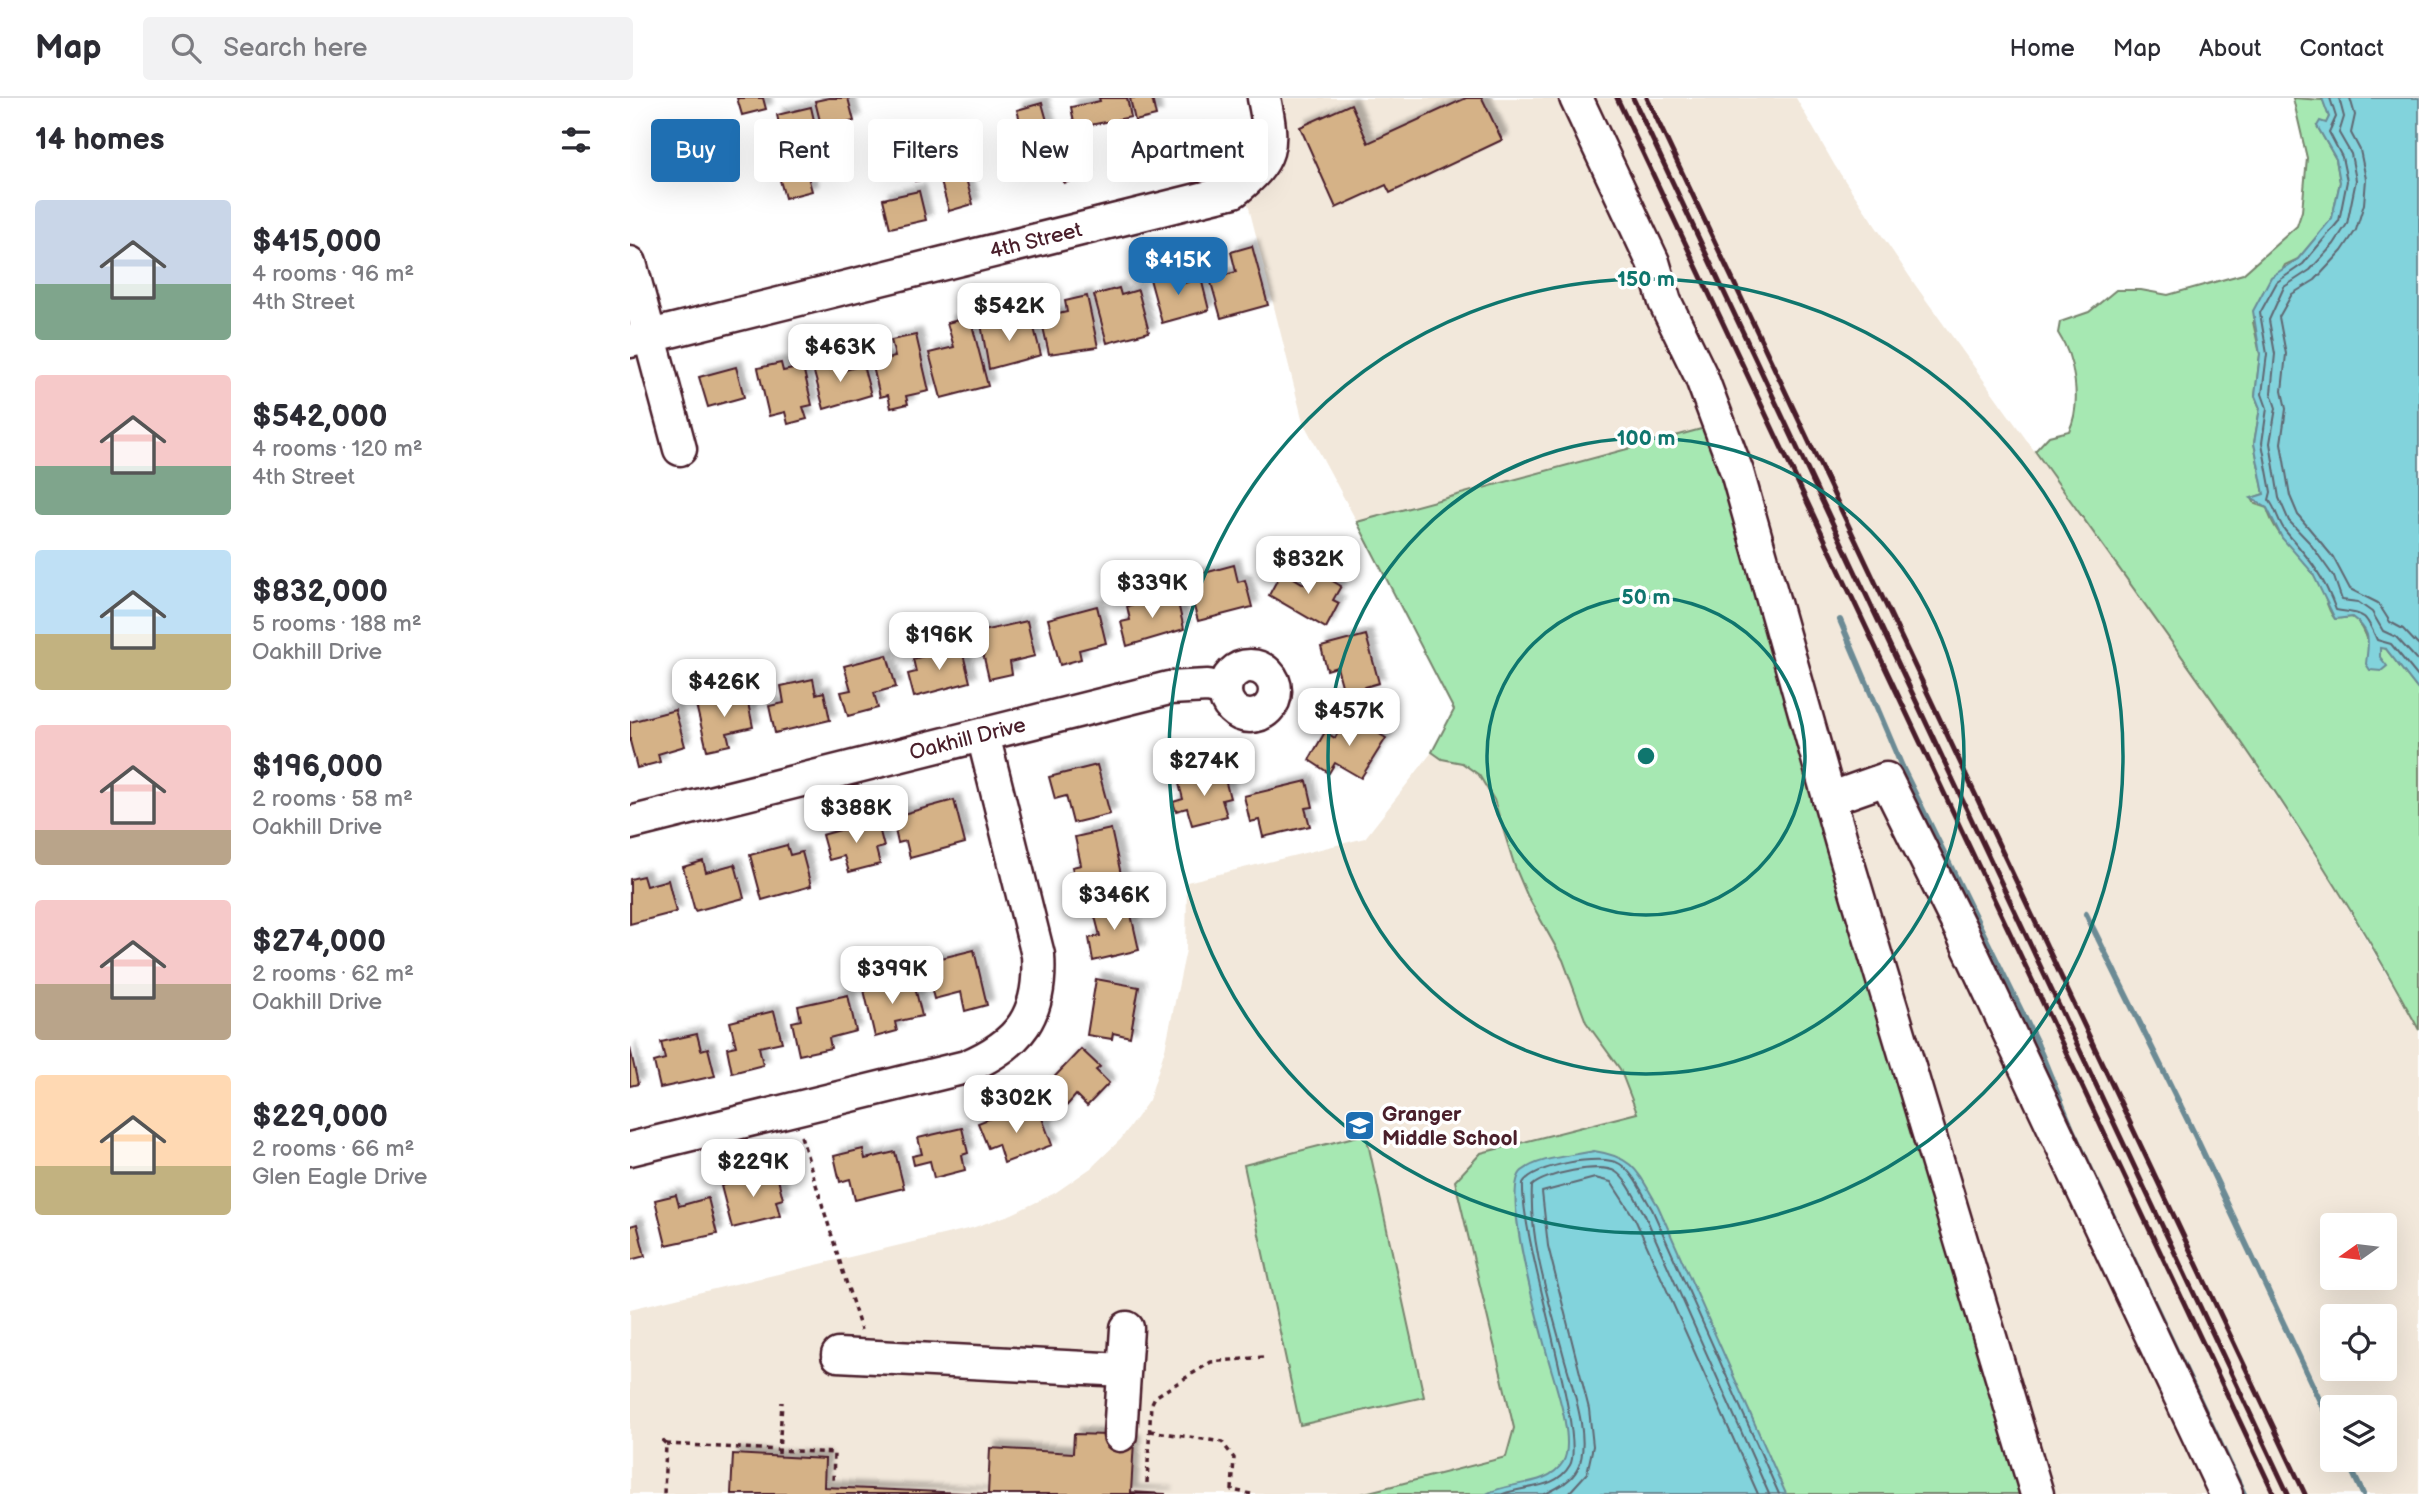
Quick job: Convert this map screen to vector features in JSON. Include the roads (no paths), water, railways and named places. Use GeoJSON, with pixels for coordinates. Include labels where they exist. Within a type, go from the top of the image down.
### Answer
{"type":"FeatureCollection","features":[{"type":"Feature","properties":{"kind":"street","name":"4th Street"},"geometry":{"type":"LineString","coordinates":[[640,338],[1234,191],[1258,172],[1265,160],[1268,129],[1264,98]]}},
{"type":"Feature","properties":{"kind":"street"},"geometry":{"type":"LineString","coordinates":[[1576,98],[1653,262],[1665,302],[1701,376],[1737,472],[1829,799],[2036,1494]]}},
{"type":"Feature","properties":{"kind":"street"},"geometry":{"type":"LineString","coordinates":[[630,263],[640,338],[680,450]]}},
{"type":"Feature","properties":{"kind":"street","name":"Oakhill Drive"},"geometry":{"type":"LineString","coordinates":[[630,823],[1169,688],[1199,685],[1225,690]]}},
{"type":"Feature","properties":{"kind":"street"},"geometry":{"type":"LineString","coordinates":[[630,1149],[966,1068],[1006,1048],[1020,1033],[1036,999],[1040,979],[1038,955],[983,735]]}},
{"type":"Feature","properties":{"kind":"street"},"geometry":{"type":"LineString","coordinates":[[1829,799],[1886,779],[1959,926],[2226,1494]]}},
{"type":"Feature","properties":{"kind":"street"},"geometry":{"type":"LineString","coordinates":[[1127,1328],[1124,1370],[1135,1433]]}},
{"type":"Feature","properties":{"kind":"street"},"geometry":{"type":"LineString","coordinates":[[851,1347],[1124,1370]]}},
{"type":"Feature","properties":{"kind":"water"},"geometry":{"type":"Polygon","coordinates":[[[2322,98],[2419,98],[2419,691],[2386,649],[2380,648],[2380,657],[2387,666],[2381,671],[2370,670],[2366,664],[2368,638],[2359,622],[2352,617],[2335,619],[2312,572],[2282,538],[2267,508],[2251,498],[2264,494],[2254,443],[2260,408],[2255,396],[2260,354],[2253,311],[2271,277],[2298,259],[2332,218],[2340,182],[2336,159],[2317,126],[2320,121],[2326,123],[2329,117],[2322,98]]]}},
{"type":"Feature","properties":{"kind":"water"},"geometry":{"type":"Polygon","coordinates":[[[1594,1151],[1618,1157],[1634,1168],[1658,1206],[1786,1494],[1486,1494],[1548,1476],[1563,1462],[1566,1452],[1563,1411],[1537,1319],[1518,1231],[1516,1183],[1522,1171],[1529,1166],[1594,1151]]]}},
{"type":"Feature","properties":{"kind":"waterway"},"geometry":{"type":"LineString","coordinates":[[1840,620],[1903,769],[2036,1041],[2072,1129],[2244,1494]]}},
{"type":"Feature","properties":{"kind":"waterway"},"geometry":{"type":"LineString","coordinates":[[2086,914],[2194,1133],[2320,1401]]}},
{"type":"Feature","properties":{"kind":"waterway"},"geometry":{"type":"LineString","coordinates":[[2353,1472],[2363,1494]]}},
{"type":"Feature","properties":{"kind":"railway"},"geometry":{"type":"LineString","coordinates":[[1617,98],[2274,1494]]}},
{"type":"Feature","properties":{"kind":"railway"},"geometry":{"type":"LineString","coordinates":[[1633,98],[2288,1494]]}},
{"type":"Feature","properties":{"kind":"railway"},"geometry":{"type":"LineString","coordinates":[[1647,98],[2305,1494]]}},
{"type":"Feature","properties":{"kind":"place","name":"Granger Middle School"},"geometry":{"type":"Point","coordinates":[1359,1126]}}]}
